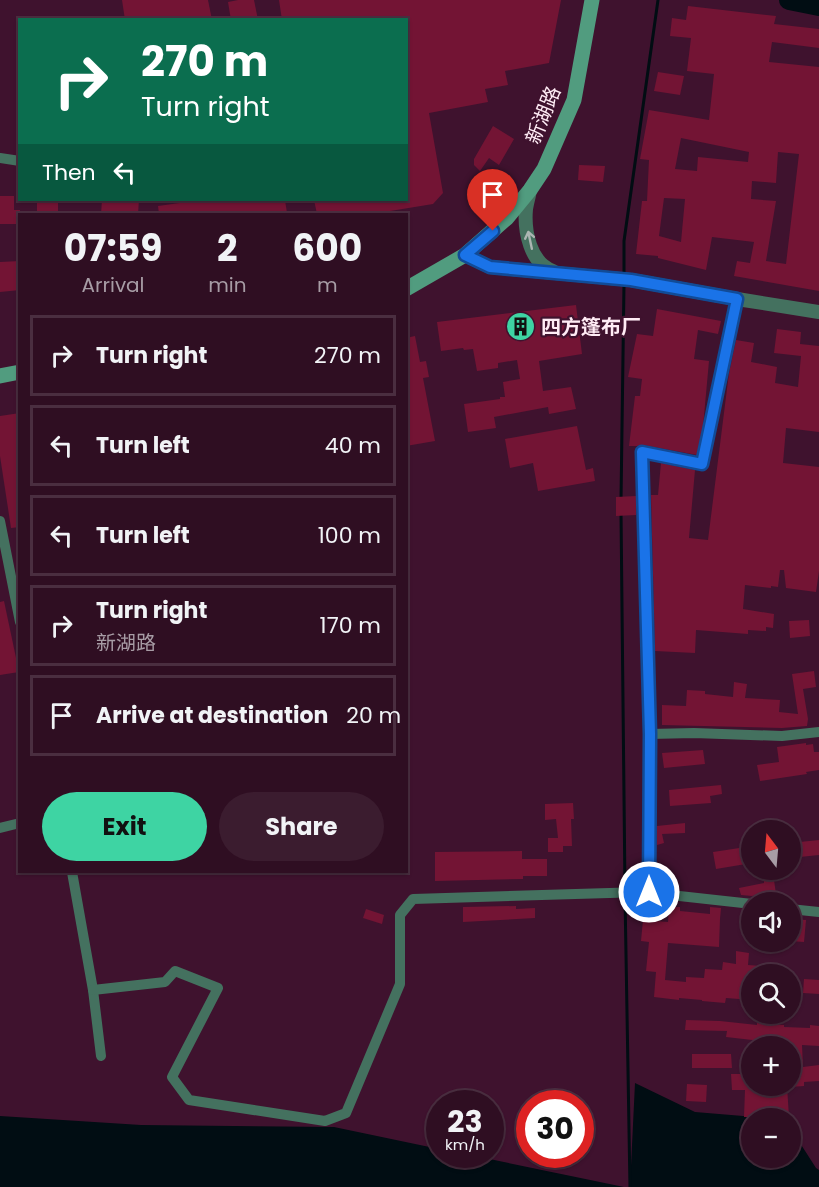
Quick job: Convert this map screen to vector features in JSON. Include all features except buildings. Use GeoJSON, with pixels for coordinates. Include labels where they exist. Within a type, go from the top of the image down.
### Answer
{"type":"FeatureCollection","features":[{"type":"Feature","properties":{"kind":"main road","name":"新湖路"},"geometry":{"type":"LineString","coordinates":[[408,288],[465,255],[507,218],[530,190],[543,169],[574,100],[592,0]]}},
{"type":"Feature","properties":{"kind":"main road"},"geometry":{"type":"LineString","coordinates":[[0,376],[18,372]]}},
{"type":"Feature","properties":{"kind":"street"},"geometry":{"type":"LineString","coordinates":[[0,158],[18,161]]}},
{"type":"Feature","properties":{"kind":"street"},"geometry":{"type":"LineString","coordinates":[[530,190],[526,216],[533,253],[539,263],[548,270],[561,274]]}},
{"type":"Feature","properties":{"kind":"street"},"geometry":{"type":"LineString","coordinates":[[465,255],[490,267],[631,280],[819,312]]}},
{"type":"Feature","properties":{"kind":"street"},"geometry":{"type":"LineString","coordinates":[[646,892],[650,734],[642,452],[702,464],[737,299]]}},
{"type":"Feature","properties":{"kind":"street"},"geometry":{"type":"LineString","coordinates":[[0,521],[18,612]]}},
{"type":"Feature","properties":{"kind":"street"},"geometry":{"type":"LineString","coordinates":[[650,734],[782,736],[819,732]]}},
{"type":"Feature","properties":{"kind":"street"},"geometry":{"type":"LineString","coordinates":[[0,828],[18,824]]}},
{"type":"Feature","properties":{"kind":"street"},"geometry":{"type":"LineString","coordinates":[[72,873],[93,990],[101,1056]]}},
{"type":"Feature","properties":{"kind":"street"},"geometry":{"type":"LineString","coordinates":[[93,990],[165,982],[175,971],[218,988],[172,1077],[189,1100],[325,1121],[346,1113],[400,984],[400,915],[413,899],[646,892],[741,903]]}},
{"type":"Feature","properties":{"kind":"street"},"geometry":{"type":"LineString","coordinates":[[801,910],[819,912]]}},
{"type":"Feature","properties":{"kind":"shaded area"},"geometry":{"type":"Polygon","coordinates":[[[635,1083],[695,1112],[741,1116],[741,1168],[801,1168],[801,1145],[819,1170],[819,1187],[630,1187],[635,1083]]]}},
{"type":"Feature","properties":{"kind":"shaded area"},"geometry":{"type":"Polygon","coordinates":[[[0,1116],[141,1125],[334,1127],[426,1146],[426,1168],[504,1168],[504,1162],[516,1165],[516,1168],[533,1168],[624,1187],[0,1187],[0,1116]]]}},
{"type":"Feature","properties":{"kind":"waterway"},"geometry":{"type":"LineString","coordinates":[[624,275],[624,241],[658,0]]}},
{"type":"Feature","properties":{"kind":"waterway"},"geometry":{"type":"LineString","coordinates":[[789,0],[819,6]]}},
{"type":"Feature","properties":{"kind":"waterway"},"geometry":{"type":"LineString","coordinates":[[621,500],[624,284]]}},
{"type":"Feature","properties":{"kind":"waterway"},"geometry":{"type":"LineString","coordinates":[[621,512],[625,890]]}},
{"type":"Feature","properties":{"kind":"waterway"},"geometry":{"type":"LineString","coordinates":[[625,896],[630,1187]]}},
{"type":"Feature","properties":{"kind":"place","name":"四方篷布厂"},"geometry":{"type":"Point","coordinates":[520,327]}},
{"type":"Feature","properties":{"kind":"route"},"geometry":{"type":"LineString","coordinates":[[493,231],[465,255],[490,267],[631,280],[737,299],[702,464],[642,452],[650,734],[649,892]]}}]}
